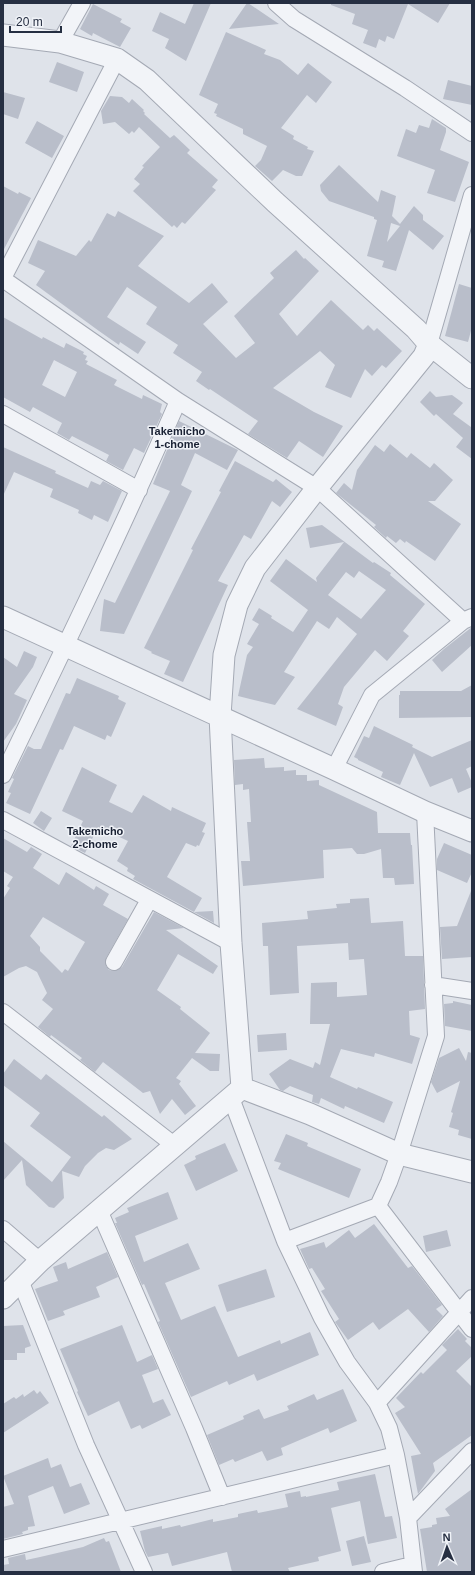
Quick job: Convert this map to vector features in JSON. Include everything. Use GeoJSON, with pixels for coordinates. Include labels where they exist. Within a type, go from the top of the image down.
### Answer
{"type":"FeatureCollection","features":[{"type":"Feature","properties":{"kind":"street"},"geometry":{"type":"LineString","coordinates":[[60,42],[82,3]]}},
{"type":"Feature","properties":{"kind":"street"},"geometry":{"type":"LineString","coordinates":[[276,3],[294,19],[405,88],[472,133]]}},
{"type":"Feature","properties":{"kind":"street"},"geometry":{"type":"LineString","coordinates":[[3,35],[34,37],[60,42],[117,59],[147,80],[275,202],[416,329],[429,344],[472,378]]}},
{"type":"Feature","properties":{"kind":"street"},"geometry":{"type":"LineString","coordinates":[[117,59],[3,279],[178,400],[317,488],[467,619],[372,695],[334,769]]}},
{"type":"Feature","properties":{"kind":"street"},"geometry":{"type":"LineString","coordinates":[[383,1572],[413,1569],[408,1518],[396,1455],[389,1428],[377,1403],[347,1362],[322,1318],[285,1241],[237,1093],[220,716],[224,655],[237,605],[255,568],[317,488],[424,356],[429,344],[472,195]]}},
{"type":"Feature","properties":{"kind":"street"},"geometry":{"type":"LineString","coordinates":[[3,775],[66,646],[139,490],[178,400]]}},
{"type":"Feature","properties":{"kind":"street"},"geometry":{"type":"LineString","coordinates":[[3,414],[139,490]]}},
{"type":"Feature","properties":{"kind":"street"},"geometry":{"type":"LineString","coordinates":[[3,617],[425,812],[472,831]]}},
{"type":"Feature","properties":{"kind":"street"},"geometry":{"type":"LineString","coordinates":[[285,1241],[378,1206],[389,1182],[399,1154],[436,1036],[425,812]]}},
{"type":"Feature","properties":{"kind":"street"},"geometry":{"type":"LineString","coordinates":[[3,820],[231,943]]}},
{"type":"Feature","properties":{"kind":"street"},"geometry":{"type":"LineString","coordinates":[[114,962],[149,900]]}},
{"type":"Feature","properties":{"kind":"street"},"geometry":{"type":"LineString","coordinates":[[433,985],[472,991]]}},
{"type":"Feature","properties":{"kind":"street"},"geometry":{"type":"LineString","coordinates":[[3,1012],[174,1145]]}},
{"type":"Feature","properties":{"kind":"street"},"geometry":{"type":"LineString","coordinates":[[3,1298],[40,1261],[174,1145],[237,1093]]}},
{"type":"Feature","properties":{"kind":"street"},"geometry":{"type":"LineString","coordinates":[[237,1093],[310,1114],[399,1154],[472,1172]]}},
{"type":"Feature","properties":{"kind":"street"},"geometry":{"type":"LineString","coordinates":[[378,1206],[472,1329]]}},
{"type":"Feature","properties":{"kind":"street"},"geometry":{"type":"LineString","coordinates":[[99,1210],[194,1428],[222,1497]]}},
{"type":"Feature","properties":{"kind":"street"},"geometry":{"type":"LineString","coordinates":[[3,1229],[40,1261]]}},
{"type":"Feature","properties":{"kind":"street"},"geometry":{"type":"LineString","coordinates":[[20,1280],[86,1445],[144,1572]]}},
{"type":"Feature","properties":{"kind":"street"},"geometry":{"type":"LineString","coordinates":[[377,1403],[472,1298]]}},
{"type":"Feature","properties":{"kind":"street"},"geometry":{"type":"LineString","coordinates":[[408,1518],[472,1451]]}},
{"type":"Feature","properties":{"kind":"street"},"geometry":{"type":"LineString","coordinates":[[3,1549],[396,1455]]}},
{"type":"Feature","properties":{"kind":"building"},"geometry":{"type":"Polygon","coordinates":[[[194,3],[211,3],[186,61],[165,48],[169,39],[152,31],[160,12],[185,24],[194,3]]]}},
{"type":"Feature","properties":{"kind":"building"},"geometry":{"type":"Polygon","coordinates":[[[248,3],[279,24],[229,29],[248,3]]]}},
{"type":"Feature","properties":{"kind":"building"},"geometry":{"type":"Polygon","coordinates":[[[331,3],[450,3],[438,23],[408,4],[394,39],[387,36],[385,42],[379,39],[376,48],[363,43],[368,30],[352,24],[355,14],[331,5],[331,3]]]}},
{"type":"Feature","properties":{"kind":"building"},"geometry":{"type":"Polygon","coordinates":[[[93,4],[122,19],[120,22],[131,28],[120,47],[93,33],[92,36],[80,29],[93,4]]]}},
{"type":"Feature","properties":{"kind":"building"},"geometry":{"type":"Polygon","coordinates":[[[226,32],[266,50],[264,54],[280,60],[298,75],[308,63],[332,82],[316,103],[307,95],[281,128],[294,136],[293,139],[308,147],[307,149],[314,151],[302,176],[296,176],[283,170],[272,181],[255,166],[261,160],[267,146],[243,134],[243,129],[216,116],[217,114],[214,113],[218,104],[199,95],[226,32]]]}},
{"type":"Feature","properties":{"kind":"building"},"geometry":{"type":"Polygon","coordinates":[[[57,62],[84,72],[77,92],[49,82],[57,62]]]}},
{"type":"Feature","properties":{"kind":"building"},"geometry":{"type":"Polygon","coordinates":[[[448,80],[472,86],[472,105],[443,99],[448,80]]]}},
{"type":"Feature","properties":{"kind":"building"},"geometry":{"type":"Polygon","coordinates":[[[3,92],[25,98],[18,119],[3,114],[3,92]]]}},
{"type":"Feature","properties":{"kind":"building"},"geometry":{"type":"Polygon","coordinates":[[[110,96],[122,97],[129,103],[132,99],[144,110],[144,114],[170,138],[174,135],[190,150],[187,153],[218,180],[212,187],[216,190],[185,224],[182,222],[177,228],[174,225],[172,227],[133,191],[140,184],[134,179],[144,167],[142,166],[160,147],[139,127],[134,133],[132,131],[129,134],[115,122],[103,124],[101,111],[110,96]]]}},
{"type":"Feature","properties":{"kind":"building"},"geometry":{"type":"Polygon","coordinates":[[[432,119],[446,128],[440,150],[469,162],[455,202],[427,193],[435,170],[397,156],[406,129],[416,133],[419,125],[429,128],[432,119]]]}},
{"type":"Feature","properties":{"kind":"building"},"geometry":{"type":"Polygon","coordinates":[[[37,121],[64,136],[52,158],[25,143],[37,121]]]}},
{"type":"Feature","properties":{"kind":"building"},"geometry":{"type":"Polygon","coordinates":[[[339,165],[378,202],[381,190],[396,196],[392,216],[400,224],[414,206],[423,215],[423,220],[444,236],[433,250],[409,230],[396,271],[382,267],[384,261],[367,256],[377,220],[374,219],[374,217],[329,201],[321,191],[320,185],[339,165]],[[391,223],[387,242],[400,226],[391,223]]]}},
{"type":"Feature","properties":{"kind":"building"},"geometry":{"type":"Polygon","coordinates":[[[3,186],[18,194],[19,192],[31,198],[3,251],[3,186]]]}},
{"type":"Feature","properties":{"kind":"building"},"geometry":{"type":"Polygon","coordinates":[[[118,211],[164,236],[138,266],[189,303],[212,283],[228,302],[203,324],[236,358],[255,343],[234,316],[274,278],[270,273],[296,250],[304,259],[305,258],[319,271],[279,314],[297,336],[331,300],[363,330],[368,325],[374,331],[377,328],[402,351],[386,368],[382,365],[372,376],[365,369],[351,398],[325,387],[335,365],[320,351],[273,388],[314,412],[343,426],[323,457],[299,441],[287,458],[248,434],[258,421],[196,381],[202,372],[173,353],[178,345],[146,324],[157,307],[127,287],[107,317],[146,342],[138,354],[120,342],[119,345],[36,285],[45,271],[28,263],[38,240],[76,256],[89,240],[91,242],[107,213],[115,217],[118,211]]]}},
{"type":"Feature","properties":{"kind":"building"},"geometry":{"type":"Polygon","coordinates":[[[459,284],[472,288],[472,327],[468,342],[445,336],[459,284]]]}},
{"type":"Feature","properties":{"kind":"building"},"geometry":{"type":"Polygon","coordinates":[[[3,317],[42,339],[43,337],[64,348],[66,343],[84,352],[83,354],[87,356],[85,360],[88,361],[86,364],[117,380],[114,385],[142,399],[143,395],[162,404],[160,412],[162,414],[144,453],[134,448],[123,470],[106,461],[109,455],[72,436],[69,440],[57,433],[62,423],[33,407],[30,412],[3,397],[3,317]],[[54,360],[42,385],[65,397],[77,372],[54,360]]]}},
{"type":"Feature","properties":{"kind":"building"},"geometry":{"type":"Polygon","coordinates":[[[430,391],[436,397],[452,395],[463,403],[453,414],[471,427],[472,425],[472,459],[456,447],[463,438],[436,414],[434,416],[420,402],[430,391]]]}},
{"type":"Feature","properties":{"kind":"building"},"geometry":{"type":"Polygon","coordinates":[[[179,421],[238,450],[227,470],[195,453],[181,485],[192,491],[124,634],[100,631],[104,599],[115,603],[170,491],[153,484],[179,421]]]}},
{"type":"Feature","properties":{"kind":"building"},"geometry":{"type":"Polygon","coordinates":[[[390,444],[407,458],[411,453],[430,468],[434,463],[453,480],[435,501],[428,501],[461,524],[435,561],[406,541],[405,543],[400,539],[396,543],[387,536],[386,538],[374,527],[376,525],[336,493],[344,483],[352,490],[357,470],[375,445],[384,452],[390,444]]]}},
{"type":"Feature","properties":{"kind":"building"},"geometry":{"type":"Polygon","coordinates":[[[3,447],[56,471],[55,473],[88,488],[91,481],[100,485],[103,481],[122,491],[108,522],[94,515],[92,520],[78,513],[79,510],[50,497],[53,489],[14,472],[3,496],[3,447]]]}},
{"type":"Feature","properties":{"kind":"building"},"geometry":{"type":"Polygon","coordinates":[[[235,461],[273,482],[276,479],[292,492],[280,507],[272,501],[251,539],[244,535],[218,581],[228,585],[183,682],[164,674],[170,661],[151,653],[152,652],[144,648],[193,550],[191,549],[221,492],[219,491],[235,461]]]}},
{"type":"Feature","properties":{"kind":"building"},"geometry":{"type":"Polygon","coordinates":[[[322,525],[373,563],[374,562],[391,573],[390,575],[425,604],[403,631],[409,636],[387,661],[375,650],[344,687],[338,704],[343,707],[336,726],[297,709],[357,634],[337,617],[329,629],[317,621],[284,672],[295,677],[275,705],[238,696],[247,655],[253,647],[247,644],[259,624],[252,620],[259,608],[272,616],[271,618],[293,632],[308,610],[270,581],[286,559],[317,582],[316,578],[344,542],[310,548],[306,528],[322,525]],[[359,571],[354,578],[346,572],[328,595],[361,619],[386,590],[359,571]]]}},
{"type":"Feature","properties":{"kind":"building"},"geometry":{"type":"Polygon","coordinates":[[[472,627],[472,645],[442,672],[432,660],[472,627]]]}},
{"type":"Feature","properties":{"kind":"building"},"geometry":{"type":"Polygon","coordinates":[[[24,651],[37,657],[33,667],[14,694],[27,700],[16,724],[3,742],[3,657],[17,667],[24,651]]]}},
{"type":"Feature","properties":{"kind":"building"},"geometry":{"type":"Polygon","coordinates":[[[77,678],[119,696],[118,699],[126,703],[111,737],[107,735],[105,740],[74,726],[63,750],[60,749],[30,814],[6,803],[11,793],[8,792],[14,779],[12,778],[28,746],[34,749],[41,749],[66,693],[70,694],[77,678]]]}},
{"type":"Feature","properties":{"kind":"building"},"geometry":{"type":"Polygon","coordinates":[[[472,685],[472,717],[399,718],[400,691],[461,691],[472,685]]]}},
{"type":"Feature","properties":{"kind":"building"},"geometry":{"type":"Polygon","coordinates":[[[374,726],[413,745],[412,747],[432,757],[472,740],[472,766],[466,769],[472,783],[472,787],[458,793],[452,778],[430,787],[414,753],[400,785],[381,777],[383,772],[354,757],[364,736],[369,738],[374,726]]]}},
{"type":"Feature","properties":{"kind":"building"},"geometry":{"type":"Polygon","coordinates":[[[264,758],[265,768],[284,767],[284,771],[296,770],[296,775],[307,775],[307,781],[319,780],[319,785],[377,812],[378,833],[410,833],[414,884],[395,885],[394,878],[383,878],[381,849],[364,854],[357,854],[352,848],[323,850],[324,878],[243,886],[241,861],[250,861],[247,822],[251,822],[249,789],[243,790],[243,784],[235,785],[234,760],[264,758]]]}},
{"type":"Feature","properties":{"kind":"building"},"geometry":{"type":"Polygon","coordinates":[[[82,767],[117,785],[109,802],[132,813],[143,795],[171,811],[172,807],[206,823],[202,832],[205,833],[199,846],[197,845],[196,847],[186,843],[167,877],[202,898],[194,912],[133,879],[135,876],[127,871],[128,868],[117,861],[128,841],[98,827],[85,853],[71,846],[83,821],[62,811],[82,767]]]}},
{"type":"Feature","properties":{"kind":"building"},"geometry":{"type":"Polygon","coordinates":[[[41,811],[52,818],[44,831],[33,823],[41,811]]]}},
{"type":"Feature","properties":{"kind":"building"},"geometry":{"type":"Polygon","coordinates":[[[3,838],[27,852],[31,847],[42,854],[33,868],[59,885],[66,872],[94,890],[96,886],[109,894],[103,905],[128,919],[106,958],[106,966],[109,970],[114,971],[122,967],[154,912],[184,928],[166,930],[218,966],[213,974],[178,954],[157,990],[181,1007],[180,1009],[210,1033],[195,1053],[220,1054],[219,1071],[210,1071],[192,1058],[176,1078],[181,1081],[179,1084],[196,1106],[185,1115],[172,1099],[160,1114],[150,1091],[143,1093],[103,1062],[95,1072],[80,1060],[82,1058],[51,1035],[50,1037],[38,1027],[53,1009],[42,1000],[47,993],[37,972],[26,966],[19,968],[3,977],[3,899],[10,888],[7,886],[13,877],[3,871],[3,838]],[[43,917],[30,936],[40,947],[40,951],[62,973],[65,969],[68,971],[85,942],[43,917]]]}},
{"type":"Feature","properties":{"kind":"building"},"geometry":{"type":"Polygon","coordinates":[[[444,843],[472,855],[472,872],[467,883],[437,870],[437,859],[444,843]]]}},
{"type":"Feature","properties":{"kind":"building"},"geometry":{"type":"Polygon","coordinates":[[[471,891],[472,957],[442,959],[440,927],[457,926],[471,891]]]}},
{"type":"Feature","properties":{"kind":"building"},"geometry":{"type":"Polygon","coordinates":[[[369,898],[371,923],[403,921],[405,956],[423,956],[425,1009],[409,1011],[410,1035],[420,1038],[412,1064],[375,1053],[374,1057],[341,1049],[330,1077],[393,1102],[384,1123],[345,1106],[344,1109],[321,1098],[319,1104],[312,1102],[313,1095],[290,1086],[283,1091],[280,1090],[269,1074],[290,1059],[313,1068],[315,1062],[320,1065],[330,1024],[310,1024],[311,983],[337,982],[337,997],[367,995],[364,959],[349,960],[348,943],[297,946],[299,993],[270,995],[268,946],[263,946],[262,923],[308,919],[307,911],[337,908],[336,904],[350,903],[350,899],[369,898]]]}},
{"type":"Feature","properties":{"kind":"building"},"geometry":{"type":"Polygon","coordinates":[[[213,911],[214,923],[194,912],[213,911]]]}},
{"type":"Feature","properties":{"kind":"building"},"geometry":{"type":"Polygon","coordinates":[[[453,1001],[472,1005],[472,1031],[445,1026],[444,1004],[453,1003],[453,1001]]]}},
{"type":"Feature","properties":{"kind":"building"},"geometry":{"type":"Polygon","coordinates":[[[286,1033],[287,1050],[258,1052],[257,1035],[286,1033]]]}},
{"type":"Feature","properties":{"kind":"building"},"geometry":{"type":"Polygon","coordinates":[[[459,1048],[466,1061],[468,1052],[472,1053],[472,1139],[458,1135],[459,1130],[449,1127],[453,1113],[451,1112],[460,1081],[437,1093],[431,1082],[439,1058],[459,1048]]]}},
{"type":"Feature","properties":{"kind":"building"},"geometry":{"type":"Polygon","coordinates":[[[14,1059],[41,1080],[46,1074],[102,1117],[104,1115],[132,1139],[114,1150],[106,1148],[98,1153],[85,1166],[79,1177],[62,1171],[64,1198],[54,1208],[49,1207],[26,1185],[22,1160],[3,1181],[3,1141],[52,1182],[71,1157],[30,1126],[40,1113],[3,1085],[3,1074],[14,1059]]]}},
{"type":"Feature","properties":{"kind":"building"},"geometry":{"type":"Polygon","coordinates":[[[286,1134],[308,1143],[307,1146],[361,1169],[349,1198],[278,1169],[281,1163],[274,1161],[286,1134]]]}},
{"type":"Feature","properties":{"kind":"building"},"geometry":{"type":"Polygon","coordinates":[[[225,1143],[238,1171],[196,1191],[184,1165],[196,1159],[195,1156],[225,1143]]]}},
{"type":"Feature","properties":{"kind":"building"},"geometry":{"type":"Polygon","coordinates":[[[168,1192],[178,1219],[135,1236],[144,1262],[188,1243],[200,1269],[165,1283],[181,1320],[215,1306],[238,1357],[280,1340],[281,1344],[310,1332],[319,1355],[257,1381],[254,1374],[229,1385],[227,1381],[191,1397],[158,1322],[160,1321],[144,1284],[142,1285],[115,1223],[117,1223],[115,1218],[129,1212],[127,1208],[168,1192]]]}},
{"type":"Feature","properties":{"kind":"building"},"geometry":{"type":"Polygon","coordinates":[[[374,1224],[408,1268],[412,1266],[442,1305],[436,1309],[443,1316],[429,1332],[408,1309],[379,1330],[373,1322],[348,1340],[335,1322],[339,1319],[321,1291],[325,1289],[312,1268],[309,1269],[300,1249],[324,1242],[326,1248],[349,1230],[355,1238],[374,1224]]]}},
{"type":"Feature","properties":{"kind":"building"},"geometry":{"type":"Polygon","coordinates":[[[447,1230],[451,1246],[426,1252],[423,1236],[447,1230]]]}},
{"type":"Feature","properties":{"kind":"building"},"geometry":{"type":"Polygon","coordinates":[[[107,1252],[118,1277],[96,1287],[100,1297],[63,1311],[65,1315],[48,1321],[35,1289],[58,1281],[53,1267],[66,1262],[68,1269],[107,1252]]]}},
{"type":"Feature","properties":{"kind":"building"},"geometry":{"type":"Polygon","coordinates":[[[266,1269],[275,1297],[227,1312],[218,1285],[266,1269]]]}},
{"type":"Feature","properties":{"kind":"building"},"geometry":{"type":"Polygon","coordinates":[[[23,1325],[31,1346],[25,1348],[25,1353],[17,1353],[17,1360],[3,1360],[3,1326],[23,1325]]]}},
{"type":"Feature","properties":{"kind":"building"},"geometry":{"type":"Polygon","coordinates":[[[122,1325],[137,1362],[152,1355],[158,1369],[142,1375],[153,1403],[163,1399],[171,1415],[142,1429],[140,1425],[131,1429],[119,1401],[88,1416],[60,1349],[122,1325]]]}},
{"type":"Feature","properties":{"kind":"building"},"geometry":{"type":"Polygon","coordinates":[[[458,1329],[467,1339],[465,1341],[472,1348],[472,1356],[456,1371],[472,1387],[472,1435],[433,1463],[435,1471],[418,1494],[411,1456],[421,1454],[395,1413],[405,1407],[396,1398],[421,1372],[423,1374],[447,1350],[442,1345],[458,1329]]]}},
{"type":"Feature","properties":{"kind":"building"},"geometry":{"type":"Polygon","coordinates":[[[343,1389],[357,1421],[330,1433],[328,1428],[281,1448],[283,1455],[267,1461],[262,1451],[235,1462],[233,1459],[219,1465],[207,1435],[244,1419],[243,1416],[259,1409],[264,1419],[289,1410],[287,1406],[314,1394],[317,1400],[343,1389]]]}},
{"type":"Feature","properties":{"kind":"building"},"geometry":{"type":"Polygon","coordinates":[[[34,1390],[37,1394],[40,1391],[49,1403],[3,1433],[3,1404],[14,1397],[16,1399],[23,1394],[24,1397],[34,1390]]]}},
{"type":"Feature","properties":{"kind":"building"},"geometry":{"type":"Polygon","coordinates":[[[48,1458],[51,1468],[61,1464],[70,1487],[81,1483],[90,1504],[64,1514],[53,1486],[28,1496],[35,1526],[28,1527],[28,1530],[22,1532],[23,1534],[3,1539],[3,1507],[14,1504],[3,1476],[48,1458]]]}},
{"type":"Feature","properties":{"kind":"building"},"geometry":{"type":"Polygon","coordinates":[[[375,1474],[385,1517],[392,1516],[397,1538],[368,1544],[360,1501],[331,1508],[341,1551],[318,1557],[319,1561],[288,1568],[290,1572],[232,1572],[227,1552],[172,1566],[168,1553],[148,1557],[145,1551],[140,1531],[162,1526],[162,1529],[180,1525],[181,1527],[213,1519],[213,1522],[238,1517],[238,1514],[257,1510],[258,1513],[288,1507],[285,1494],[300,1491],[301,1497],[306,1497],[339,1490],[337,1482],[375,1474]]]}},
{"type":"Feature","properties":{"kind":"building"},"geometry":{"type":"Polygon","coordinates":[[[472,1489],[472,1572],[427,1572],[420,1529],[432,1527],[432,1525],[437,1524],[436,1518],[450,1516],[445,1509],[472,1489]]]}},
{"type":"Feature","properties":{"kind":"building"},"geometry":{"type":"Polygon","coordinates":[[[364,1536],[371,1562],[352,1566],[346,1541],[364,1536]]]}},
{"type":"Feature","properties":{"kind":"building"},"geometry":{"type":"Polygon","coordinates":[[[104,1538],[106,1542],[109,1541],[121,1572],[3,1572],[3,1565],[9,1564],[8,1558],[25,1554],[26,1560],[83,1547],[104,1538]]]}},
{"type":"Feature","properties":{"kind":"district","name":"Takemicho 1-chome"},"geometry":{"type":"Point","coordinates":[177,437]}},
{"type":"Feature","properties":{"kind":"district","name":"Takemicho 2-chome"},"geometry":{"type":"Point","coordinates":[95,837]}}]}
